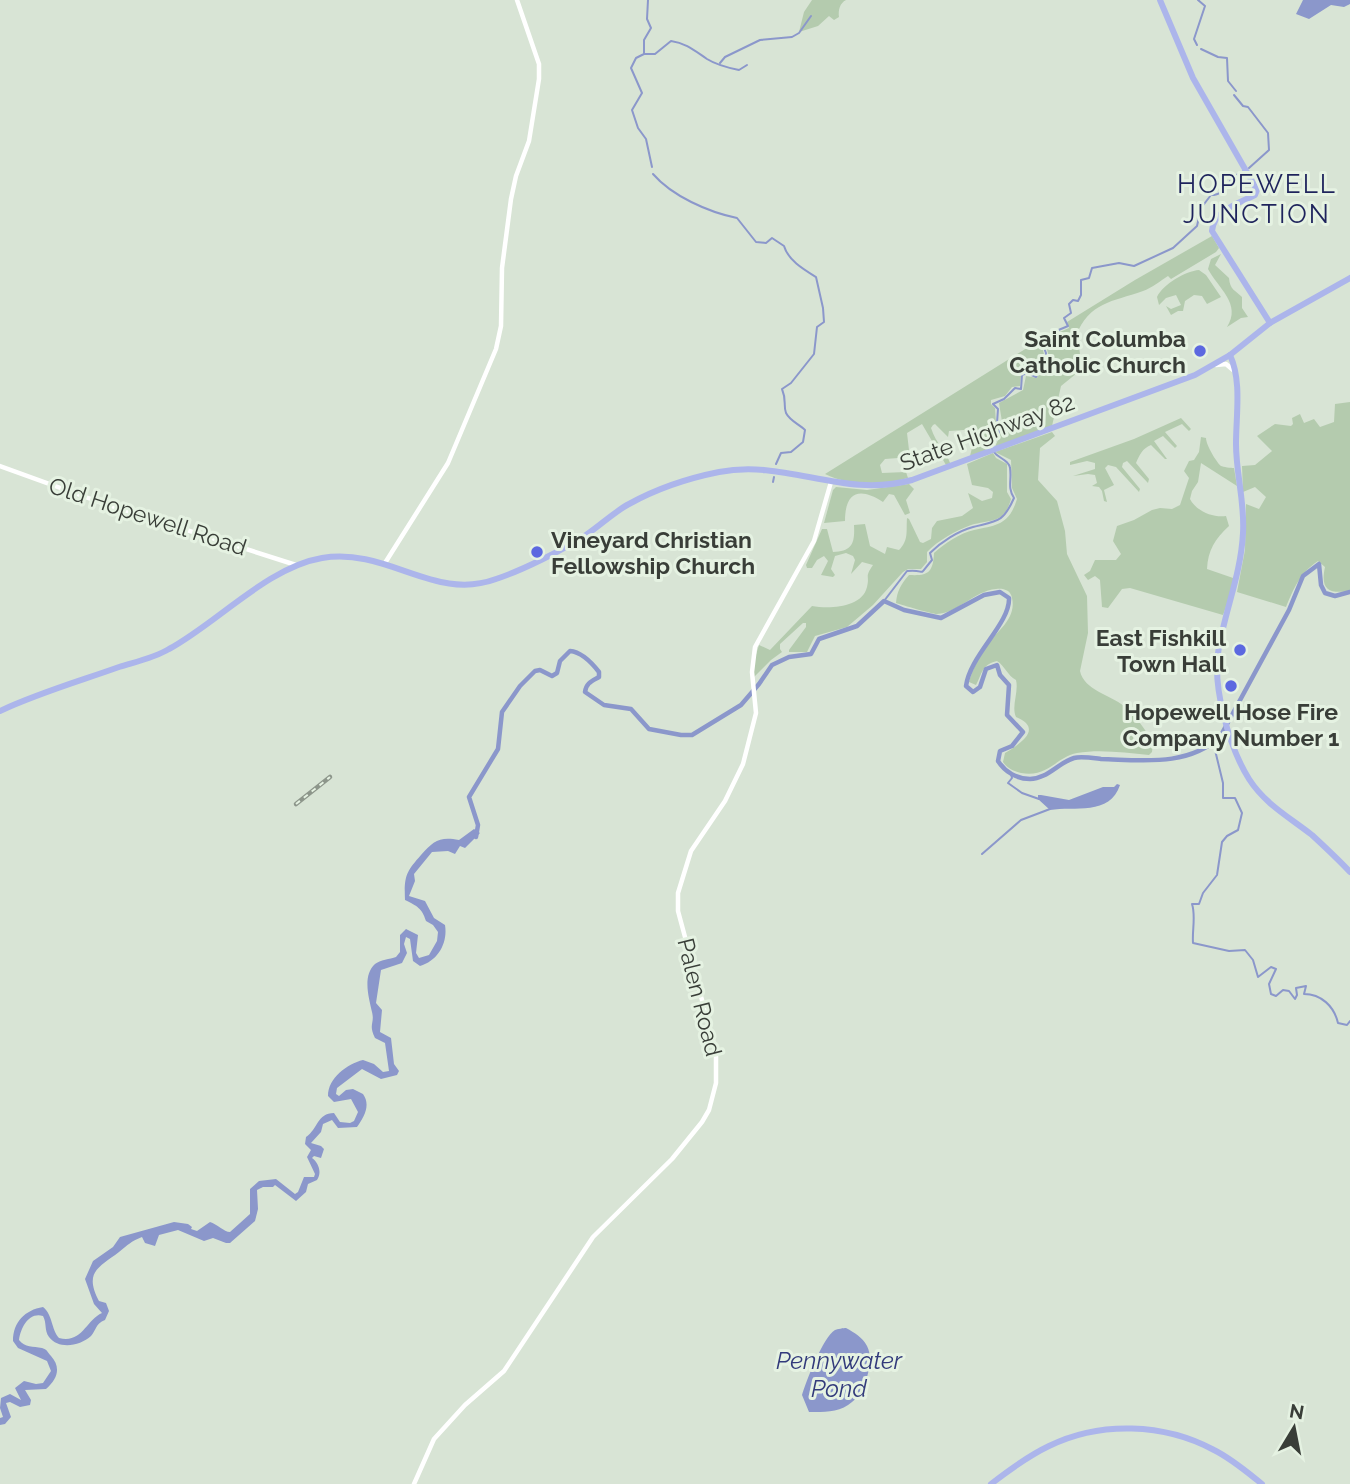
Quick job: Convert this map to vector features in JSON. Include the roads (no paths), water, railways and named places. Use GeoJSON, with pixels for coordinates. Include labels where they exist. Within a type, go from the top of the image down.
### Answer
{"type":"FeatureCollection","features":[{"type":"Feature","properties":{"kind":"main road"},"geometry":{"type":"LineString","coordinates":[[1160,0],[1198,88],[1257,190],[1255,195],[1217,216],[1212,223],[1213,235],[1270,323]]}},
{"type":"Feature","properties":{"kind":"main road","name":"State Highway 82"},"geometry":{"type":"LineString","coordinates":[[0,710],[166,651],[296,565],[332,557],[359,558],[385,563],[443,584],[477,584],[496,579],[584,536],[624,507],[647,495],[702,476],[734,470],[765,469],[869,487],[899,484],[1183,380],[1215,365],[1270,323],[1350,278]]}},
{"type":"Feature","properties":{"kind":"main road"},"geometry":{"type":"LineString","coordinates":[[1230,355],[1237,374],[1236,457],[1243,527],[1238,574],[1217,654],[1217,683],[1243,769],[1256,790],[1275,809],[1326,848],[1350,872]]}},
{"type":"Feature","properties":{"kind":"main road"},"geometry":{"type":"LineString","coordinates":[[991,1484],[1028,1458],[1057,1443],[1088,1433],[1130,1429],[1163,1432],[1195,1441],[1229,1459],[1262,1484]]}},
{"type":"Feature","properties":{"kind":"street"},"geometry":{"type":"LineString","coordinates":[[385,563],[448,463],[500,334],[502,268],[507,223],[516,176],[529,141],[540,79],[539,64],[517,0]]}},
{"type":"Feature","properties":{"kind":"street"},"geometry":{"type":"LineString","coordinates":[[1215,365],[1228,365],[1237,374]]}},
{"type":"Feature","properties":{"kind":"street","name":"Old Hopewell Road"},"geometry":{"type":"LineString","coordinates":[[0,466],[111,506],[296,565]]}},
{"type":"Feature","properties":{"kind":"street"},"geometry":{"type":"LineString","coordinates":[[819,479],[825,485],[827,495]]}},
{"type":"Feature","properties":{"kind":"street","name":"Palen Road"},"geometry":{"type":"LineString","coordinates":[[414,1484],[434,1439],[504,1371],[593,1237],[685,1145],[709,1110],[716,1083],[716,1052],[678,911],[677,898],[693,847],[725,801],[741,769],[756,713],[752,685],[753,658],[758,640],[814,541],[831,482]]}},
{"type":"Feature","properties":{"kind":"water"},"geometry":{"type":"Polygon","coordinates":[[[1303,0],[1350,0],[1350,4],[1344,7],[1331,5],[1309,19],[1296,14],[1303,0]]]}},
{"type":"Feature","properties":{"kind":"water"},"geometry":{"type":"Polygon","coordinates":[[[1120,785],[1115,795],[1090,808],[1050,810],[1038,799],[1038,795],[1041,795],[1069,800],[1120,785]]]}},
{"type":"Feature","properties":{"kind":"water"},"geometry":{"type":"Polygon","coordinates":[[[474,829],[480,833],[465,848],[460,846],[455,854],[448,851],[432,852],[414,874],[415,881],[409,896],[425,901],[434,918],[445,925],[443,945],[437,956],[420,966],[413,961],[410,939],[406,937],[404,944],[407,953],[402,963],[381,970],[376,1003],[382,1010],[380,1032],[391,1038],[394,1064],[399,1071],[397,1075],[381,1079],[362,1069],[337,1088],[336,1094],[339,1096],[346,1090],[353,1089],[363,1094],[366,1111],[357,1127],[338,1128],[332,1120],[323,1124],[321,1132],[311,1143],[324,1149],[321,1158],[312,1158],[319,1168],[317,1180],[308,1184],[306,1192],[296,1201],[275,1185],[257,1190],[258,1209],[255,1221],[230,1243],[213,1238],[204,1241],[178,1230],[159,1235],[155,1246],[145,1243],[142,1237],[130,1243],[99,1267],[93,1277],[99,1301],[106,1303],[109,1311],[91,1336],[81,1342],[58,1344],[47,1334],[43,1316],[30,1318],[19,1340],[27,1346],[46,1350],[56,1364],[57,1373],[46,1389],[25,1390],[31,1400],[30,1405],[20,1407],[6,1403],[11,1417],[5,1424],[0,1425],[0,1418],[3,1417],[1,1398],[10,1394],[21,1400],[15,1388],[24,1381],[43,1383],[51,1371],[47,1361],[18,1348],[13,1341],[15,1328],[21,1318],[43,1307],[49,1314],[59,1338],[67,1339],[78,1335],[102,1313],[94,1304],[85,1279],[93,1261],[113,1247],[120,1237],[174,1222],[188,1224],[191,1229],[197,1231],[210,1222],[230,1232],[250,1214],[250,1189],[259,1181],[276,1179],[295,1194],[304,1177],[314,1177],[307,1157],[311,1150],[305,1144],[306,1137],[321,1118],[328,1114],[334,1113],[340,1122],[350,1123],[358,1112],[351,1099],[334,1102],[328,1096],[331,1083],[345,1068],[363,1060],[374,1064],[383,1072],[389,1071],[385,1043],[375,1038],[372,1030],[373,1016],[368,987],[371,969],[377,963],[396,957],[400,952],[400,935],[406,929],[418,935],[416,953],[419,958],[429,955],[437,941],[438,932],[433,925],[426,921],[418,908],[405,900],[409,870],[433,843],[442,839],[459,840],[474,829]]]}},
{"type":"Feature","properties":{"kind":"water","name":"Pennywater Pond"},"geometry":{"type":"Polygon","coordinates":[[[846,1328],[867,1346],[870,1360],[865,1384],[847,1406],[831,1411],[809,1412],[802,1395],[816,1360],[830,1334],[846,1328]]]}},
{"type":"Feature","properties":{"kind":"waterway"},"geometry":{"type":"LineString","coordinates":[[648,0],[647,19],[651,28],[644,40],[644,54],[636,58],[631,68],[642,93],[632,110],[638,128],[646,139],[652,167]]}},
{"type":"Feature","properties":{"kind":"waterway"},"geometry":{"type":"LineString","coordinates":[[1197,45],[1194,39],[1205,6],[1198,0]]}},
{"type":"Feature","properties":{"kind":"waterway"},"geometry":{"type":"LineString","coordinates":[[720,63],[725,57],[760,40],[792,37],[799,33],[811,16]]}},
{"type":"Feature","properties":{"kind":"waterway"},"geometry":{"type":"LineString","coordinates":[[644,54],[655,54],[671,41],[686,45],[722,66],[739,70],[747,65]]}},
{"type":"Feature","properties":{"kind":"waterway"},"geometry":{"type":"LineString","coordinates":[[1201,49],[1227,58],[1228,81],[1236,91]]}},
{"type":"Feature","properties":{"kind":"waterway"},"geometry":{"type":"LineString","coordinates":[[1234,95],[1243,106],[1248,107],[1268,133],[1269,150],[1249,168]]}},
{"type":"Feature","properties":{"kind":"waterway"},"geometry":{"type":"LineString","coordinates":[[993,446],[1001,427],[997,423],[998,409],[993,404],[1004,399],[1015,388],[1021,389],[1022,375],[1027,373],[1036,377],[1036,367],[1044,367],[1046,353],[1042,343],[1049,341],[1056,331],[1068,326],[1064,318],[1071,313],[1069,304],[1073,300],[1078,301],[1081,295],[1081,280],[1089,278],[1092,268],[1119,263],[1134,266],[1173,248],[1197,226],[1201,208],[1211,195],[1222,191],[1233,178],[1244,171]]}},
{"type":"Feature","properties":{"kind":"waterway"},"geometry":{"type":"LineString","coordinates":[[653,174],[691,202],[737,218],[756,242],[766,243],[772,238],[784,246],[797,264],[816,277],[824,322],[817,327],[814,354],[791,383],[782,389],[786,413],[805,430],[803,442],[791,452],[781,453],[776,464]]}},
{"type":"Feature","properties":{"kind":"waterway"},"geometry":{"type":"LineString","coordinates":[[884,601],[907,571],[922,572],[932,560],[930,553],[944,541],[967,529],[1003,517],[1014,498],[1010,487],[1010,468],[1008,463],[994,452]]}},
{"type":"Feature","properties":{"kind":"waterway"},"geometry":{"type":"LineString","coordinates":[[773,482],[774,477]]}},
{"type":"Feature","properties":{"kind":"waterway"},"geometry":{"type":"LineString","coordinates":[[476,837],[478,825],[469,797],[498,749],[502,712],[520,686],[535,671],[540,670],[552,676],[557,673],[560,661],[570,651],[583,656],[599,672],[599,677],[588,684],[585,692],[604,705],[631,709],[649,729],[692,735],[741,705],[772,665],[789,657],[811,654],[819,639],[857,626],[884,601],[904,610],[941,618],[984,595],[1000,592],[1009,598],[1008,608],[969,674],[966,686],[973,692],[980,687],[986,669],[997,665],[1000,675],[1009,685],[1007,715],[1023,732],[1012,746],[1000,751],[998,761],[1012,774],[1030,779],[1042,776],[1077,757],[1164,760],[1207,747],[1220,737],[1289,610],[1303,576],[1319,564],[1321,585],[1325,593],[1335,596],[1350,592]]}},
{"type":"Feature","properties":{"kind":"waterway"},"geometry":{"type":"LineString","coordinates":[[1215,741],[1223,798],[1235,798],[1242,813],[1238,830],[1222,842],[1217,875],[1203,893],[1199,904],[1192,904],[1193,943],[1229,951],[1245,950],[1253,960],[1258,977],[1271,967],[1276,969],[1269,984],[1271,994],[1276,996],[1283,990],[1289,991],[1295,999],[1296,988],[1306,986],[1304,994],[1316,996],[1326,1002],[1338,1023],[1347,1025],[1350,1021]]}},
{"type":"Feature","properties":{"kind":"waterway"},"geometry":{"type":"LineString","coordinates":[[1011,774],[1012,778],[1008,783],[1022,793],[1039,799]]}},
{"type":"Feature","properties":{"kind":"waterway"},"geometry":{"type":"LineString","coordinates":[[982,854],[1021,820],[1050,809]]}},
{"type":"Feature","properties":{"kind":"railway"},"geometry":{"type":"LineString","coordinates":[[296,804],[330,777]]}},
{"type":"Feature","properties":{"kind":"place","name":"Saint Columba Catholic Church"},"geometry":{"type":"Point","coordinates":[1200,351]}},
{"type":"Feature","properties":{"kind":"place","name":"Vineyard Christian Fellowship Church"},"geometry":{"type":"Point","coordinates":[537,552]}},
{"type":"Feature","properties":{"kind":"place","name":"East Fishkill Town Hall"},"geometry":{"type":"Point","coordinates":[1240,650]}},
{"type":"Feature","properties":{"kind":"place","name":"Hopewell Hose Fire Company Number 1"},"geometry":{"type":"Point","coordinates":[1231,686]}},
{"type":"Feature","properties":{"kind":"district","name":"HOPEWELL JUNCTION"},"geometry":{"type":"Point","coordinates":[1257,199]}}]}
